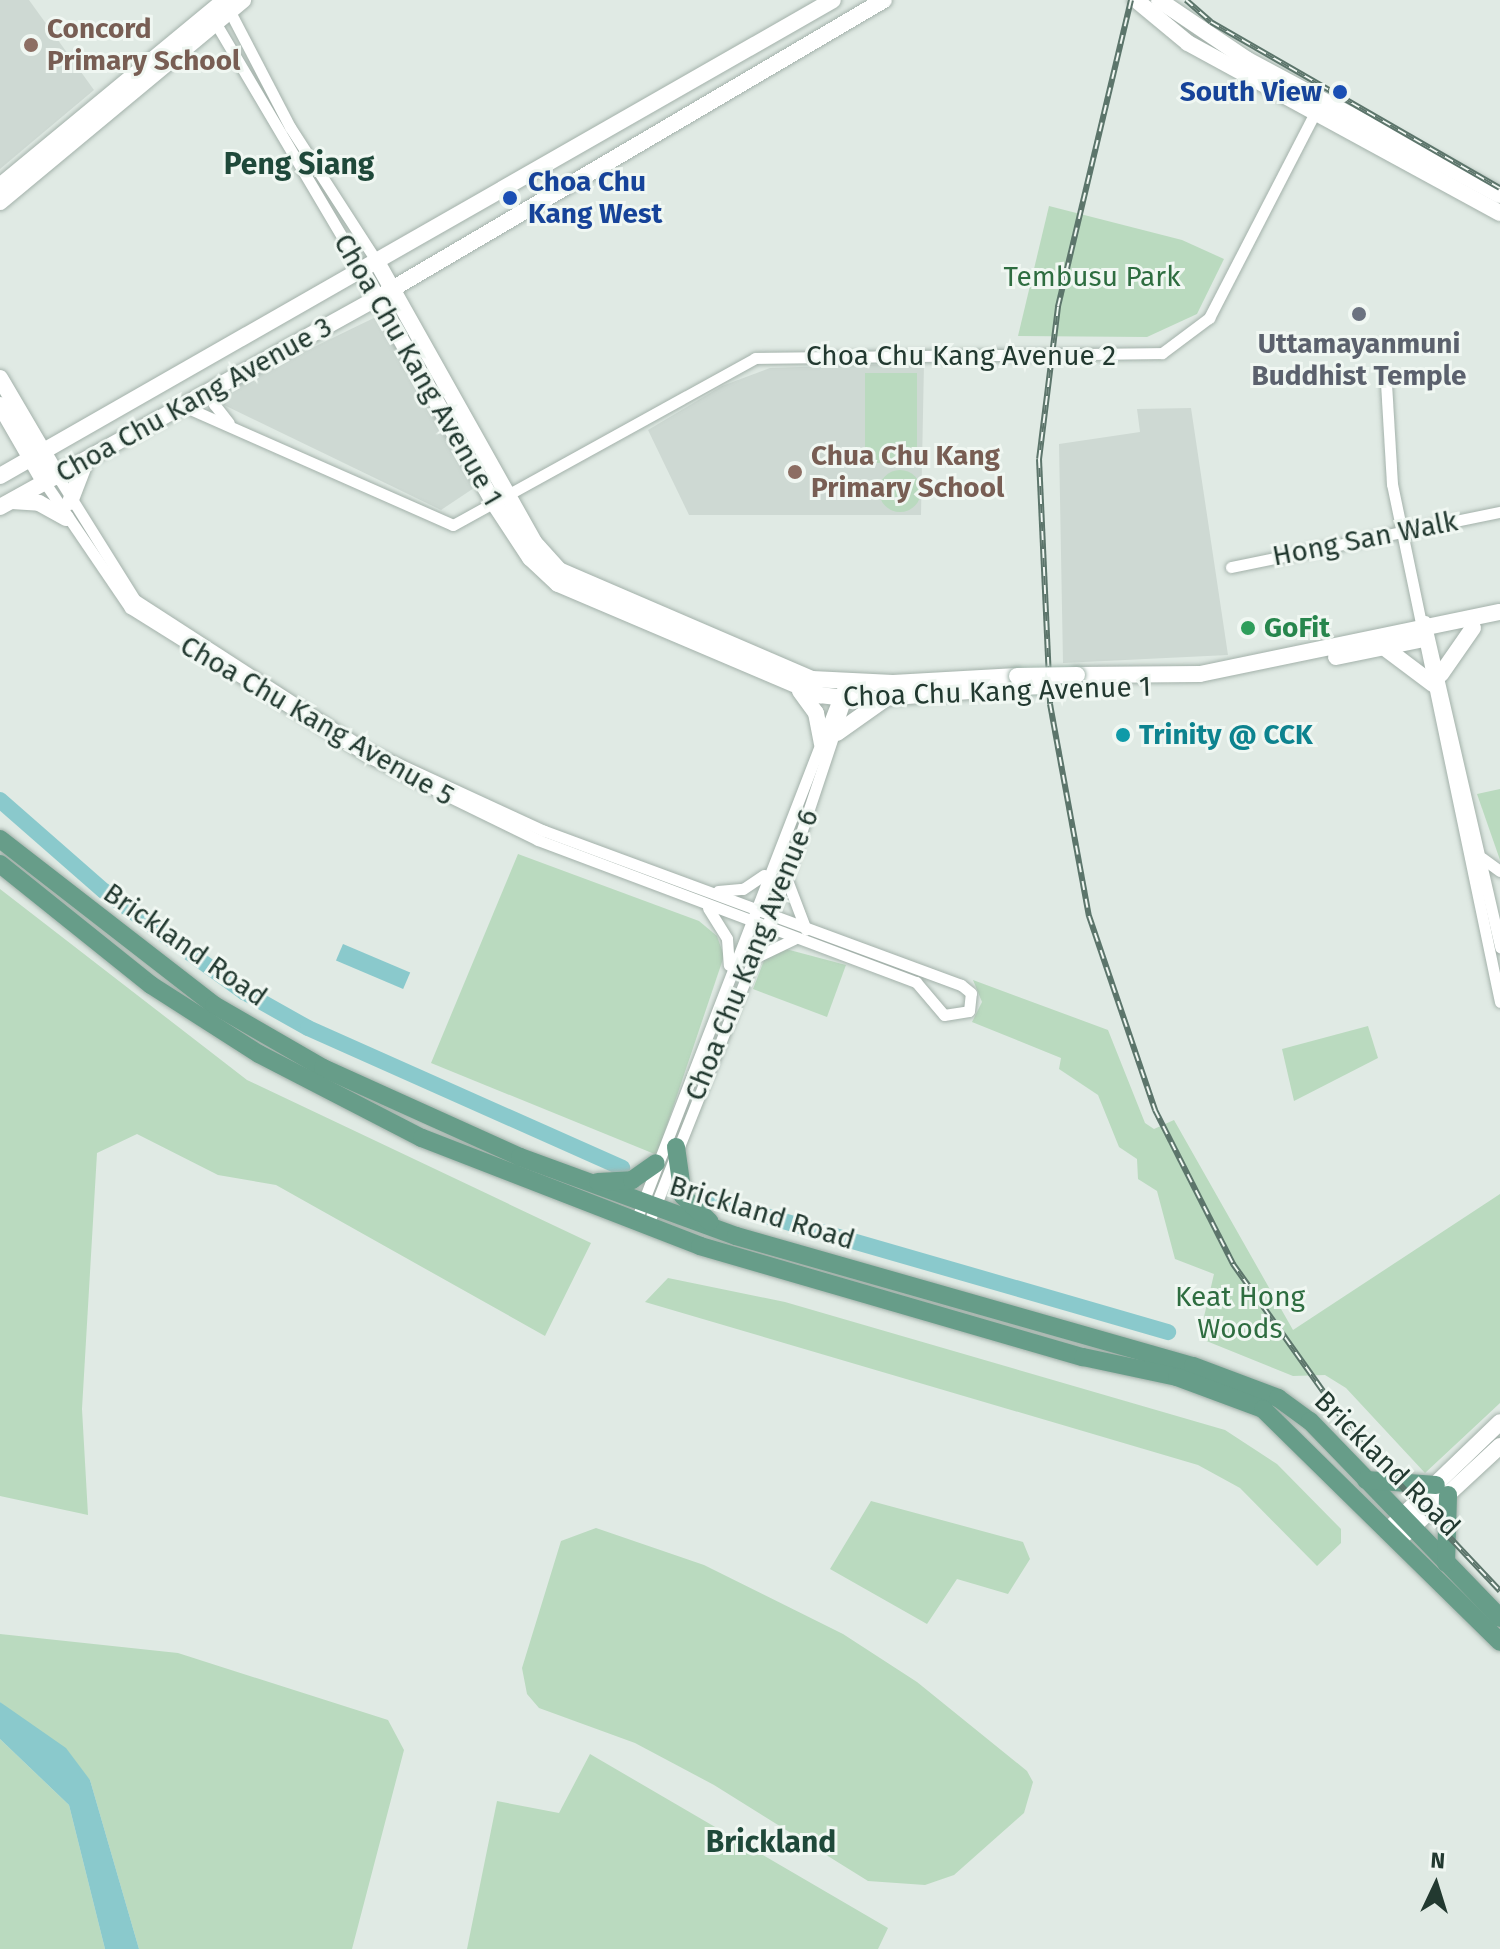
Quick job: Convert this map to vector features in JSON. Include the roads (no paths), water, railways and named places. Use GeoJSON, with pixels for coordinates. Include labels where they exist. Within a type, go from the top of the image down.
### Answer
{"type":"FeatureCollection","features":[{"type":"Feature","properties":{"kind":"main road","name":"Brickland Road"},"geometry":{"type":"LineString","coordinates":[[0,839],[214,1005],[323,1068],[583,1181],[645,1216],[736,1236],[1246,1384],[1310,1421],[1500,1642]]}},
{"type":"Feature","properties":{"kind":"main road","name":"Brickland Road"},"geometry":{"type":"LineString","coordinates":[[0,864],[151,985],[259,1054],[422,1138],[645,1216],[1217,1390],[1263,1409],[1446,1563],[1500,1618]]}},
{"type":"Feature","properties":{"kind":"main road"},"geometry":{"type":"LineString","coordinates":[[676,1147],[686,1202],[736,1236]]}},
{"type":"Feature","properties":{"kind":"main road"},"geometry":{"type":"LineString","coordinates":[[583,1181],[621,1183],[656,1163]]}},
{"type":"Feature","properties":{"kind":"main road"},"geometry":{"type":"LineString","coordinates":[[1363,1479],[1442,1490],[1446,1563]]}},
{"type":"Feature","properties":{"kind":"street"},"geometry":{"type":"LineString","coordinates":[[0,202],[227,4],[243,0]]}},
{"type":"Feature","properties":{"kind":"street","name":"Choa Chu Kang Avenue 3"},"geometry":{"type":"LineString","coordinates":[[0,475],[833,0]]}},
{"type":"Feature","properties":{"kind":"street","name":"Choa Chu Kang Avenue 3"},"geometry":{"type":"LineString","coordinates":[[6,504],[385,293],[884,0]]}},
{"type":"Feature","properties":{"kind":"street"},"geometry":{"type":"LineString","coordinates":[[1136,0],[1188,43],[1500,195]]}},
{"type":"Feature","properties":{"kind":"street"},"geometry":{"type":"LineString","coordinates":[[1159,0],[1196,30],[1317,108],[1500,213]]}},
{"type":"Feature","properties":{"kind":"street","name":"Choa Chu Kang Avenue 1"},"geometry":{"type":"LineString","coordinates":[[227,4],[290,127],[377,262],[385,293],[494,503],[530,558],[558,584],[799,690],[846,691],[1200,674],[1426,630],[1500,612]]}},
{"type":"Feature","properties":{"kind":"street"},"geometry":{"type":"LineString","coordinates":[[0,186],[213,19]]}},
{"type":"Feature","properties":{"kind":"street","name":"Choa Chu Kang Avenue 1"},"geometry":{"type":"LineString","coordinates":[[213,19],[362,271],[385,293],[510,494],[534,542],[577,581],[762,663],[846,691],[891,697],[917,688]]}},
{"type":"Feature","properties":{"kind":"street","name":"Choa Chu Kang Avenue 2"},"geometry":{"type":"LineString","coordinates":[[181,405],[444,524],[494,503],[755,358],[1115,356],[1173,349],[1209,318],[1317,108]]}},
{"type":"Feature","properties":{"kind":"street"},"geometry":{"type":"LineString","coordinates":[[0,378],[21,429],[0,475]]}},
{"type":"Feature","properties":{"kind":"street"},"geometry":{"type":"LineString","coordinates":[[223,381],[214,404],[236,429]]}},
{"type":"Feature","properties":{"kind":"street"},"geometry":{"type":"LineString","coordinates":[[1386,383],[1386,442],[1437,679],[1481,853],[1495,896],[1500,942]]}},
{"type":"Feature","properties":{"kind":"street"},"geometry":{"type":"LineString","coordinates":[[0,405],[21,429],[67,435]]}},
{"type":"Feature","properties":{"kind":"street","name":"Choa Chu Kang Avenue 5"},"geometry":{"type":"LineString","coordinates":[[21,429],[91,550],[135,600],[218,658],[364,748],[446,793],[708,907],[748,920],[769,920]]}},
{"type":"Feature","properties":{"kind":"street"},"geometry":{"type":"LineString","coordinates":[[6,504],[39,503],[68,510],[72,481],[95,456]]}},
{"type":"Feature","properties":{"kind":"street","name":"Hong San Walk"},"geometry":{"type":"LineString","coordinates":[[1231,567],[1404,529],[1500,512]]}},
{"type":"Feature","properties":{"kind":"street","name":"Choa Chu Kang Avenue 1"},"geometry":{"type":"LineString","coordinates":[[1077,680],[1203,684],[1385,648],[1426,630],[1473,628],[1500,622]]}},
{"type":"Feature","properties":{"kind":"street"},"geometry":{"type":"LineString","coordinates":[[1473,628],[1437,679],[1466,851],[1500,1002]]}},
{"type":"Feature","properties":{"kind":"street"},"geometry":{"type":"LineString","coordinates":[[1385,648],[1437,679]]}},
{"type":"Feature","properties":{"kind":"street"},"geometry":{"type":"LineString","coordinates":[[799,690],[829,738],[891,697]]}},
{"type":"Feature","properties":{"kind":"street","name":"Choa Chu Kang Avenue 6"},"geometry":{"type":"LineString","coordinates":[[645,1216],[676,1147],[748,961],[786,878],[846,691]]}},
{"type":"Feature","properties":{"kind":"street","name":"Choa Chu Kang Avenue 6"},"geometry":{"type":"LineString","coordinates":[[645,1216],[656,1163],[752,908],[829,738],[846,691]]}},
{"type":"Feature","properties":{"kind":"street","name":"Choa Chu Kang Avenue 5"},"geometry":{"type":"LineString","coordinates":[[446,793],[712,891],[752,908],[769,920]]}},
{"type":"Feature","properties":{"kind":"street"},"geometry":{"type":"LineString","coordinates":[[1466,851],[1481,853],[1500,871]]}},
{"type":"Feature","properties":{"kind":"street"},"geometry":{"type":"LineString","coordinates":[[712,891],[743,889],[767,871]]}},
{"type":"Feature","properties":{"kind":"street"},"geometry":{"type":"LineString","coordinates":[[786,878],[802,935]]}},
{"type":"Feature","properties":{"kind":"street"},"geometry":{"type":"LineString","coordinates":[[1477,899],[1495,896]]}},
{"type":"Feature","properties":{"kind":"street"},"geometry":{"type":"LineString","coordinates":[[708,907],[727,939],[729,970]]}},
{"type":"Feature","properties":{"kind":"street"},"geometry":{"type":"LineString","coordinates":[[748,961],[781,939],[802,935],[961,985],[972,1006],[950,1018],[927,988],[802,935],[769,920]]}},
{"type":"Feature","properties":{"kind":"street"},"geometry":{"type":"LineString","coordinates":[[1442,1490],[1500,1422]]}},
{"type":"Feature","properties":{"kind":"street"},"geometry":{"type":"LineString","coordinates":[[1401,1528],[1442,1490],[1500,1446]]}},
{"type":"Feature","properties":{"kind":"water"},"geometry":{"type":"Polygon","coordinates":[[[343,944],[410,973],[403,989],[336,961],[343,944]]]}},
{"type":"Feature","properties":{"kind":"water"},"geometry":{"type":"Polygon","coordinates":[[[0,1702],[66,1748],[90,1780],[139,1949],[105,1949],[69,1805],[0,1739],[0,1702]]]}},
{"type":"Feature","properties":{"kind":"waterway"},"geometry":{"type":"LineString","coordinates":[[0,800],[104,891],[244,992],[308,1028],[622,1168]]}},
{"type":"Feature","properties":{"kind":"waterway"},"geometry":{"type":"LineString","coordinates":[[707,1199],[1168,1332]]}},
{"type":"Feature","properties":{"kind":"railway"},"geometry":{"type":"LineString","coordinates":[[1131,0],[1058,307],[1039,459],[1050,704],[1089,916],[1155,1110],[1233,1264],[1356,1438],[1500,1591]]}},
{"type":"Feature","properties":{"kind":"railway"},"geometry":{"type":"LineString","coordinates":[[1186,0],[1211,22],[1500,188]]}},
{"type":"Feature","properties":{"kind":"place","name":"Concord Primary School"},"geometry":{"type":"Point","coordinates":[31,45]}},
{"type":"Feature","properties":{"kind":"place","name":"South View"},"geometry":{"type":"Point","coordinates":[1340,92]}},
{"type":"Feature","properties":{"kind":"place","name":"Choa Chu Kang West"},"geometry":{"type":"Point","coordinates":[510,198]}},
{"type":"Feature","properties":{"kind":"place","name":"Uttamayanmuni Buddhist Temple"},"geometry":{"type":"Point","coordinates":[1359,314]}},
{"type":"Feature","properties":{"kind":"place","name":"Chua Chu Kang Primary School"},"geometry":{"type":"Point","coordinates":[795,472]}},
{"type":"Feature","properties":{"kind":"place","name":"GoFit"},"geometry":{"type":"Point","coordinates":[1248,628]}},
{"type":"Feature","properties":{"kind":"place","name":"Trinity @ CCK"},"geometry":{"type":"Point","coordinates":[1123,735]}},
{"type":"Feature","properties":{"kind":"district","name":"Peng Siang"},"geometry":{"type":"Point","coordinates":[299,164]}},
{"type":"Feature","properties":{"kind":"district","name":"Brickland"},"geometry":{"type":"Point","coordinates":[771,1842]}},
{"type":"Feature","properties":{"kind":"park label","name":"Tembusu Park"},"geometry":{"type":"Point","coordinates":[1092,277]}},
{"type":"Feature","properties":{"kind":"park label","name":"Keat Hong Woods"},"geometry":{"type":"Point","coordinates":[1240,1313]}}]}
